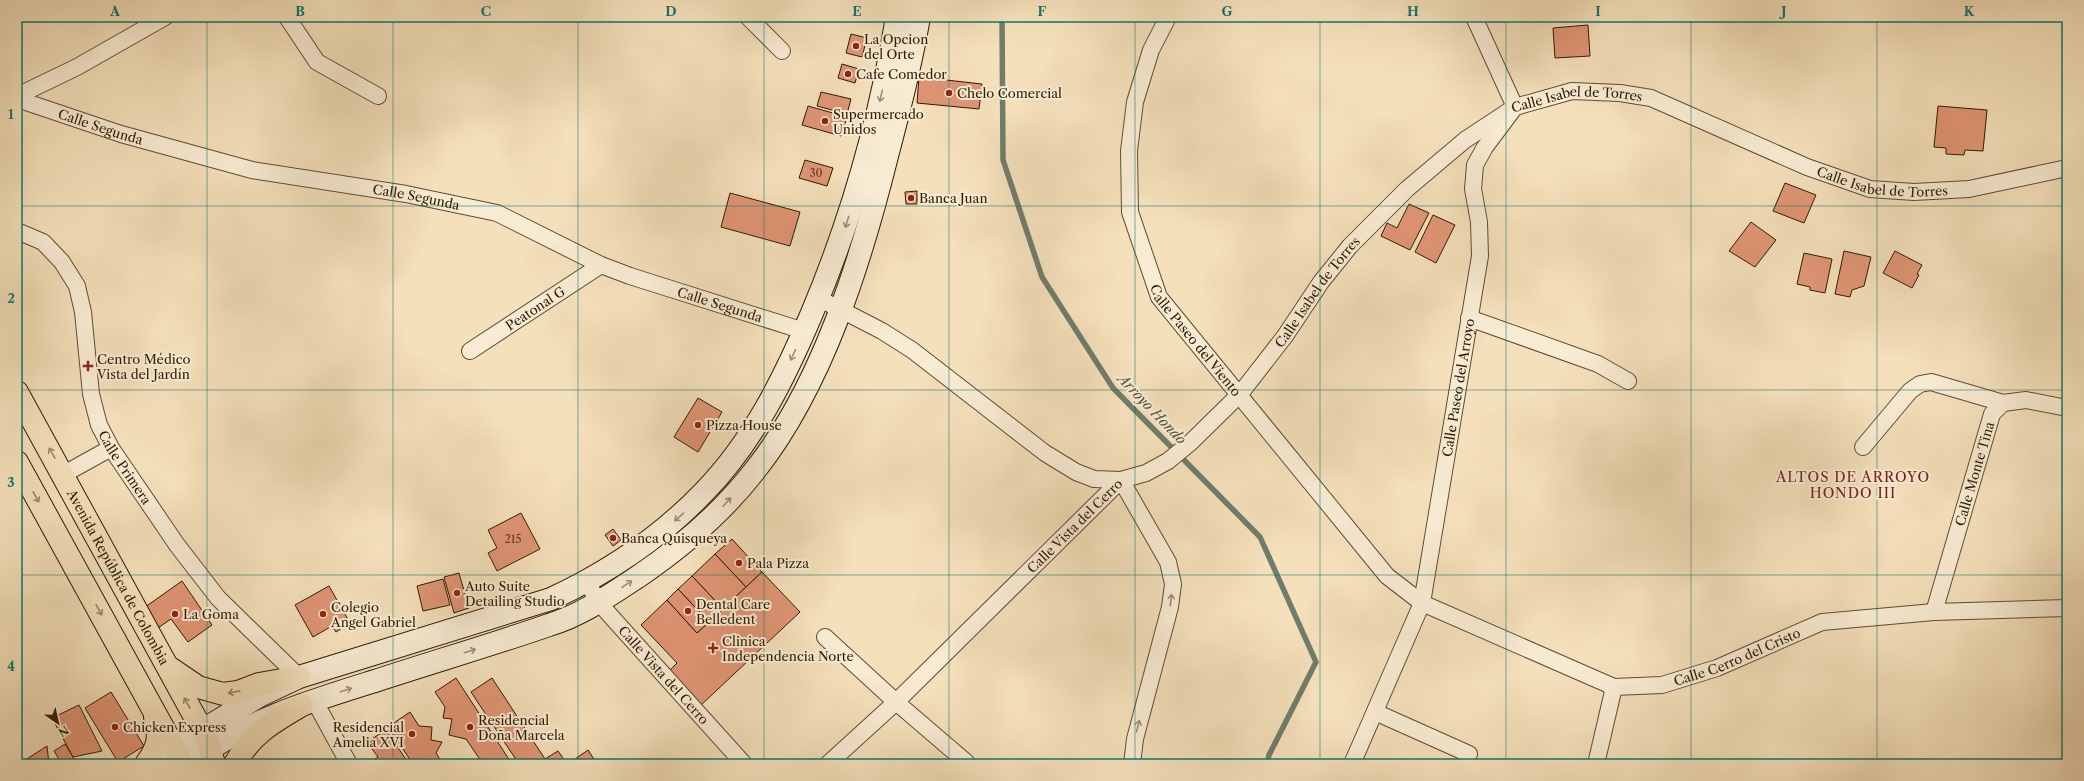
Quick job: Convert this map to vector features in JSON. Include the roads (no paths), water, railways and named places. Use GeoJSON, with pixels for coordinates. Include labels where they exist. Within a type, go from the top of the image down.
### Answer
{"type":"FeatureCollection","features":[{"type":"Feature","properties":{"kind":"main road"},"geometry":{"type":"LineString","coordinates":[[167,666],[198,687],[223,694],[238,692],[259,684],[300,677],[543,602],[587,582],[649,543],[705,491],[729,463],[758,421],[780,384],[818,298],[842,236],[861,176],[885,82],[897,17]]}},
{"type":"Feature","properties":{"kind":"main road"},"geometry":{"type":"LineString","coordinates":[[153,764],[195,752],[251,726],[308,703],[553,624],[599,602],[664,559],[701,530],[756,469],[803,395],[841,309],[863,244],[880,185],[913,52],[919,17]]}},
{"type":"Feature","properties":{"kind":"main road","name":"Avenida República de Colombia"},"geometry":{"type":"LineString","coordinates":[[17,392],[64,474],[167,666],[195,752]]}},
{"type":"Feature","properties":{"kind":"main road"},"geometry":{"type":"LineString","coordinates":[[18,465],[154,708],[195,752]]}},
{"type":"Feature","properties":{"kind":"main road"},"geometry":{"type":"LineString","coordinates":[[195,752],[259,696],[300,677]]}},
{"type":"Feature","properties":{"kind":"main road"},"geometry":{"type":"LineString","coordinates":[[235,764],[243,748],[256,735],[268,726],[308,703]]}},
{"type":"Feature","properties":{"kind":"main road"},"geometry":{"type":"LineString","coordinates":[[146,764],[157,747],[159,734],[154,708]]}},
{"type":"Feature","properties":{"kind":"street"},"geometry":{"type":"LineString","coordinates":[[17,98],[77,67],[165,17]]}},
{"type":"Feature","properties":{"kind":"street"},"geometry":{"type":"LineString","coordinates":[[287,17],[317,62],[378,96]]}},
{"type":"Feature","properties":{"kind":"street"},"geometry":{"type":"LineString","coordinates":[[748,17],[782,51]]}},
{"type":"Feature","properties":{"kind":"street","name":"Calle Paseo del Viento"},"geometry":{"type":"LineString","coordinates":[[1168,17],[1151,50],[1135,102],[1130,151],[1130,212],[1160,298],[1240,394],[1386,576],[1422,603]]}},
{"type":"Feature","properties":{"kind":"street"},"geometry":{"type":"LineString","coordinates":[[1474,17],[1514,106]]}},
{"type":"Feature","properties":{"kind":"street","name":"Calle Isabel de Torres"},"geometry":{"type":"LineString","coordinates":[[1121,480],[1146,473],[1168,460],[1206,428],[1240,394],[1285,336],[1321,282],[1350,246],[1407,189],[1465,140],[1514,106],[1572,91],[1620,92],[1651,98],[1807,167],[1870,189],[1914,192],[1969,189],[2067,168]]}},
{"type":"Feature","properties":{"kind":"street","name":"Calle Segunda"},"geometry":{"type":"LineString","coordinates":[[17,98],[121,134],[252,170],[406,194],[497,213],[572,248],[601,265],[630,276],[804,331]]}},
{"type":"Feature","properties":{"kind":"street","name":"Calle Paseo del Arroyo"},"geometry":{"type":"LineString","coordinates":[[1352,764],[1422,603],[1480,256],[1479,222],[1473,189],[1475,165],[1485,147],[1514,106]]}},
{"type":"Feature","properties":{"kind":"street","name":"Calle Primera"},"geometry":{"type":"LineString","coordinates":[[17,231],[43,242],[62,262],[77,286],[82,312],[91,394],[99,424],[111,448],[177,545],[218,598],[300,677]]}},
{"type":"Feature","properties":{"kind":"street","name":"Peatonal G"},"geometry":{"type":"LineString","coordinates":[[470,351],[601,265]]}},
{"type":"Feature","properties":{"kind":"street"},"geometry":{"type":"LineString","coordinates":[[818,298],[841,309],[912,350],[1045,453],[1076,472],[1094,479],[1121,480]]}},
{"type":"Feature","properties":{"kind":"street"},"geometry":{"type":"LineString","coordinates":[[1470,318],[1598,364],[1628,381]]}},
{"type":"Feature","properties":{"kind":"street"},"geometry":{"type":"LineString","coordinates":[[1863,447],[1910,391],[1920,384],[1931,382],[2003,403],[2026,400],[2067,408]]}},
{"type":"Feature","properties":{"kind":"street","name":"Calle Monte Tina"},"geometry":{"type":"LineString","coordinates":[[1934,612],[1992,414],[2003,403]]}},
{"type":"Feature","properties":{"kind":"street"},"geometry":{"type":"LineString","coordinates":[[64,474],[111,448]]}},
{"type":"Feature","properties":{"kind":"street","name":"Calle Vista del Cerro"},"geometry":{"type":"LineString","coordinates":[[828,764],[896,702],[1121,480],[1168,562],[1173,584],[1170,607],[1135,739],[1132,764]]}},
{"type":"Feature","properties":{"kind":"street","name":"Calle Vista del Cerro"},"geometry":{"type":"LineString","coordinates":[[587,582],[599,602],[744,764]]}},
{"type":"Feature","properties":{"kind":"street","name":"Calle Cerro del Cristo"},"geometry":{"type":"LineString","coordinates":[[1422,603],[1614,687],[1662,684],[1717,668],[1822,622],[1934,612],[2067,608]]}},
{"type":"Feature","properties":{"kind":"street"},"geometry":{"type":"LineString","coordinates":[[825,637],[896,702],[966,762]]}},
{"type":"Feature","properties":{"kind":"street"},"geometry":{"type":"LineString","coordinates":[[1596,764],[1614,687]]}},
{"type":"Feature","properties":{"kind":"street"},"geometry":{"type":"LineString","coordinates":[[308,703],[349,764]]}},
{"type":"Feature","properties":{"kind":"street"},"geometry":{"type":"LineString","coordinates":[[1374,712],[1469,754]]}},
{"type":"Feature","properties":{"kind":"waterway","name":"Arroyo Hondo"},"geometry":{"type":"LineString","coordinates":[[1002,17],[1003,160],[1042,277],[1113,388],[1260,537],[1316,662],[1269,755],[1267,764]]}},
{"type":"Feature","properties":{"kind":"place","name":"La Opcion del Orte"},"geometry":{"type":"Point","coordinates":[856,46]}},
{"type":"Feature","properties":{"kind":"place","name":"Cafe Comedor"},"geometry":{"type":"Point","coordinates":[848,74]}},
{"type":"Feature","properties":{"kind":"place","name":"Chelo Comercial"},"geometry":{"type":"Point","coordinates":[949,93]}},
{"type":"Feature","properties":{"kind":"place","name":"Supermercado Unidos"},"geometry":{"type":"Point","coordinates":[825,121]}},
{"type":"Feature","properties":{"kind":"place","name":"Banca Juan"},"geometry":{"type":"Point","coordinates":[911,198]}},
{"type":"Feature","properties":{"kind":"place","name":"Centro Médico Vista del Jardín"},"geometry":{"type":"Point","coordinates":[88,366]}},
{"type":"Feature","properties":{"kind":"place","name":"Pizza House"},"geometry":{"type":"Point","coordinates":[698,425]}},
{"type":"Feature","properties":{"kind":"place","name":"Banca Quisqueya"},"geometry":{"type":"Point","coordinates":[613,538]}},
{"type":"Feature","properties":{"kind":"place","name":"Pala Pizza"},"geometry":{"type":"Point","coordinates":[739,563]}},
{"type":"Feature","properties":{"kind":"place","name":"Auto Suite Detailing Studio"},"geometry":{"type":"Point","coordinates":[457,593]}},
{"type":"Feature","properties":{"kind":"place","name":"Dental Care Belledent"},"geometry":{"type":"Point","coordinates":[688,611]}},
{"type":"Feature","properties":{"kind":"place","name":"La Goma"},"geometry":{"type":"Point","coordinates":[175,614]}},
{"type":"Feature","properties":{"kind":"place","name":"Colegio Angel Gabriel"},"geometry":{"type":"Point","coordinates":[323,614]}},
{"type":"Feature","properties":{"kind":"place","name":"Clinica Independencia Norte"},"geometry":{"type":"Point","coordinates":[713,648]}},
{"type":"Feature","properties":{"kind":"place","name":"Chicken Express"},"geometry":{"type":"Point","coordinates":[115,727]}},
{"type":"Feature","properties":{"kind":"place","name":"Residencial Doña Marcela"},"geometry":{"type":"Point","coordinates":[470,727]}},
{"type":"Feature","properties":{"kind":"place","name":"Residencial Amelia XVI"},"geometry":{"type":"Point","coordinates":[412,734]}},
{"type":"Feature","properties":{"kind":"district","name":"ALTOS DE ARROYO HONDO III"},"geometry":{"type":"Point","coordinates":[1853,486]}}]}
